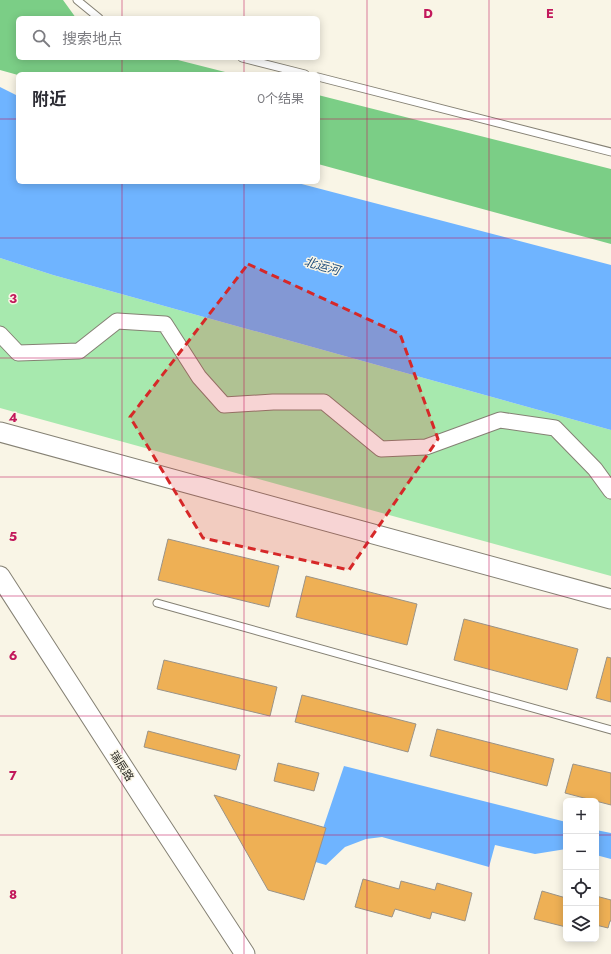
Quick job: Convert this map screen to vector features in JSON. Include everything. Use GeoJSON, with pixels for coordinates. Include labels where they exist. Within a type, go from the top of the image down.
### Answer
{"type":"FeatureCollection","features":[{"type":"Feature","properties":{"kind":"street"},"geometry":{"type":"LineString","coordinates":[[0,334],[18,353],[79,351],[117,321],[165,324],[199,378],[224,405],[273,402],[324,402],[381,449],[426,447],[500,420],[555,428],[595,469],[611,491]]}},
{"type":"Feature","properties":{"kind":"street"},"geometry":{"type":"LineString","coordinates":[[0,432],[611,599]]}},
{"type":"Feature","properties":{"kind":"street","name":"瑞辰路"},"geometry":{"type":"LineString","coordinates":[[0,576],[245,954]]}},
{"type":"Feature","properties":{"kind":"street","name":"瑞辰路"},"geometry":{"type":"LineString","coordinates":[[0,598],[231,954]]}},
{"type":"Feature","properties":{"kind":"lane"},"geometry":{"type":"LineString","coordinates":[[77,0],[97,16]]}},
{"type":"Feature","properties":{"kind":"lane"},"geometry":{"type":"LineString","coordinates":[[250,60],[297,72]]}},
{"type":"Feature","properties":{"kind":"lane"},"geometry":{"type":"LineString","coordinates":[[320,78],[611,152]]}},
{"type":"Feature","properties":{"kind":"lane"},"geometry":{"type":"LineString","coordinates":[[157,603],[611,730]]}},
{"type":"Feature","properties":{"kind":"highlighted area"},"geometry":{"type":"Polygon","coordinates":[[[248,264],[400,334],[438,439],[349,570],[203,538],[130,417],[248,264]]]}},
{"type":"Feature","properties":{"kind":"green space"},"geometry":{"type":"Polygon","coordinates":[[[0,0],[63,0],[75,16],[16,16],[16,60],[178,60],[225,72],[16,72],[16,74],[0,70],[0,0]]]}},
{"type":"Feature","properties":{"kind":"green space"},"geometry":{"type":"Polygon","coordinates":[[[320,96],[611,169],[611,244],[320,165],[320,96]]]}},
{"type":"Feature","properties":{"kind":"green space"},"geometry":{"type":"Polygon","coordinates":[[[0,258],[53,275],[611,430],[611,576],[0,408],[0,258]]]}},
{"type":"Feature","properties":{"kind":"water","name":"北运河"},"geometry":{"type":"Polygon","coordinates":[[[0,87],[16,95],[16,184],[302,184],[611,265],[611,430],[53,275],[0,258],[0,87]]]}},
{"type":"Feature","properties":{"kind":"water"},"geometry":{"type":"Polygon","coordinates":[[[344,766],[563,821],[563,849],[535,854],[495,845],[489,867],[382,837],[366,839],[345,847],[326,865],[312,861],[344,766]]]}},
{"type":"Feature","properties":{"kind":"water"},"geometry":{"type":"Polygon","coordinates":[[[599,831],[611,833],[611,859],[599,856],[599,831]]]}},
{"type":"Feature","properties":{"kind":"building"},"geometry":{"type":"Polygon","coordinates":[[[168,539],[279,566],[269,607],[158,580],[168,539]]]}},
{"type":"Feature","properties":{"kind":"building"},"geometry":{"type":"Polygon","coordinates":[[[306,576],[417,604],[407,645],[296,617],[306,576]]]}},
{"type":"Feature","properties":{"kind":"building"},"geometry":{"type":"Polygon","coordinates":[[[464,619],[578,649],[567,690],[454,660],[464,619]]]}},
{"type":"Feature","properties":{"kind":"building"},"geometry":{"type":"Polygon","coordinates":[[[607,657],[611,658],[611,702],[596,698],[607,657]]]}},
{"type":"Feature","properties":{"kind":"building"},"geometry":{"type":"Polygon","coordinates":[[[164,660],[277,687],[270,716],[157,689],[164,660]]]}},
{"type":"Feature","properties":{"kind":"building"},"geometry":{"type":"Polygon","coordinates":[[[302,695],[416,724],[408,752],[295,722],[302,695]]]}},
{"type":"Feature","properties":{"kind":"building"},"geometry":{"type":"Polygon","coordinates":[[[437,729],[554,759],[547,786],[430,756],[437,729]]]}},
{"type":"Feature","properties":{"kind":"building"},"geometry":{"type":"Polygon","coordinates":[[[148,731],[240,755],[236,770],[144,747],[148,731]]]}},
{"type":"Feature","properties":{"kind":"building"},"geometry":{"type":"Polygon","coordinates":[[[278,763],[319,773],[314,791],[274,781],[278,763]]]}},
{"type":"Feature","properties":{"kind":"building"},"geometry":{"type":"Polygon","coordinates":[[[573,764],[611,773],[611,805],[599,802],[599,798],[584,798],[565,793],[573,764]]]}},
{"type":"Feature","properties":{"kind":"building"},"geometry":{"type":"Polygon","coordinates":[[[214,795],[326,828],[304,900],[268,890],[214,795]]]}},
{"type":"Feature","properties":{"kind":"building"},"geometry":{"type":"Polygon","coordinates":[[[363,879],[399,889],[401,881],[435,890],[437,883],[472,893],[465,921],[432,912],[430,919],[395,909],[392,917],[355,907],[363,879]]]}},
{"type":"Feature","properties":{"kind":"building"},"geometry":{"type":"Polygon","coordinates":[[[542,891],[563,897],[563,926],[534,919],[542,891]]]}},
{"type":"Feature","properties":{"kind":"building"},"geometry":{"type":"Polygon","coordinates":[[[599,897],[611,900],[611,921],[608,928],[599,926],[599,897]]]}}]}
